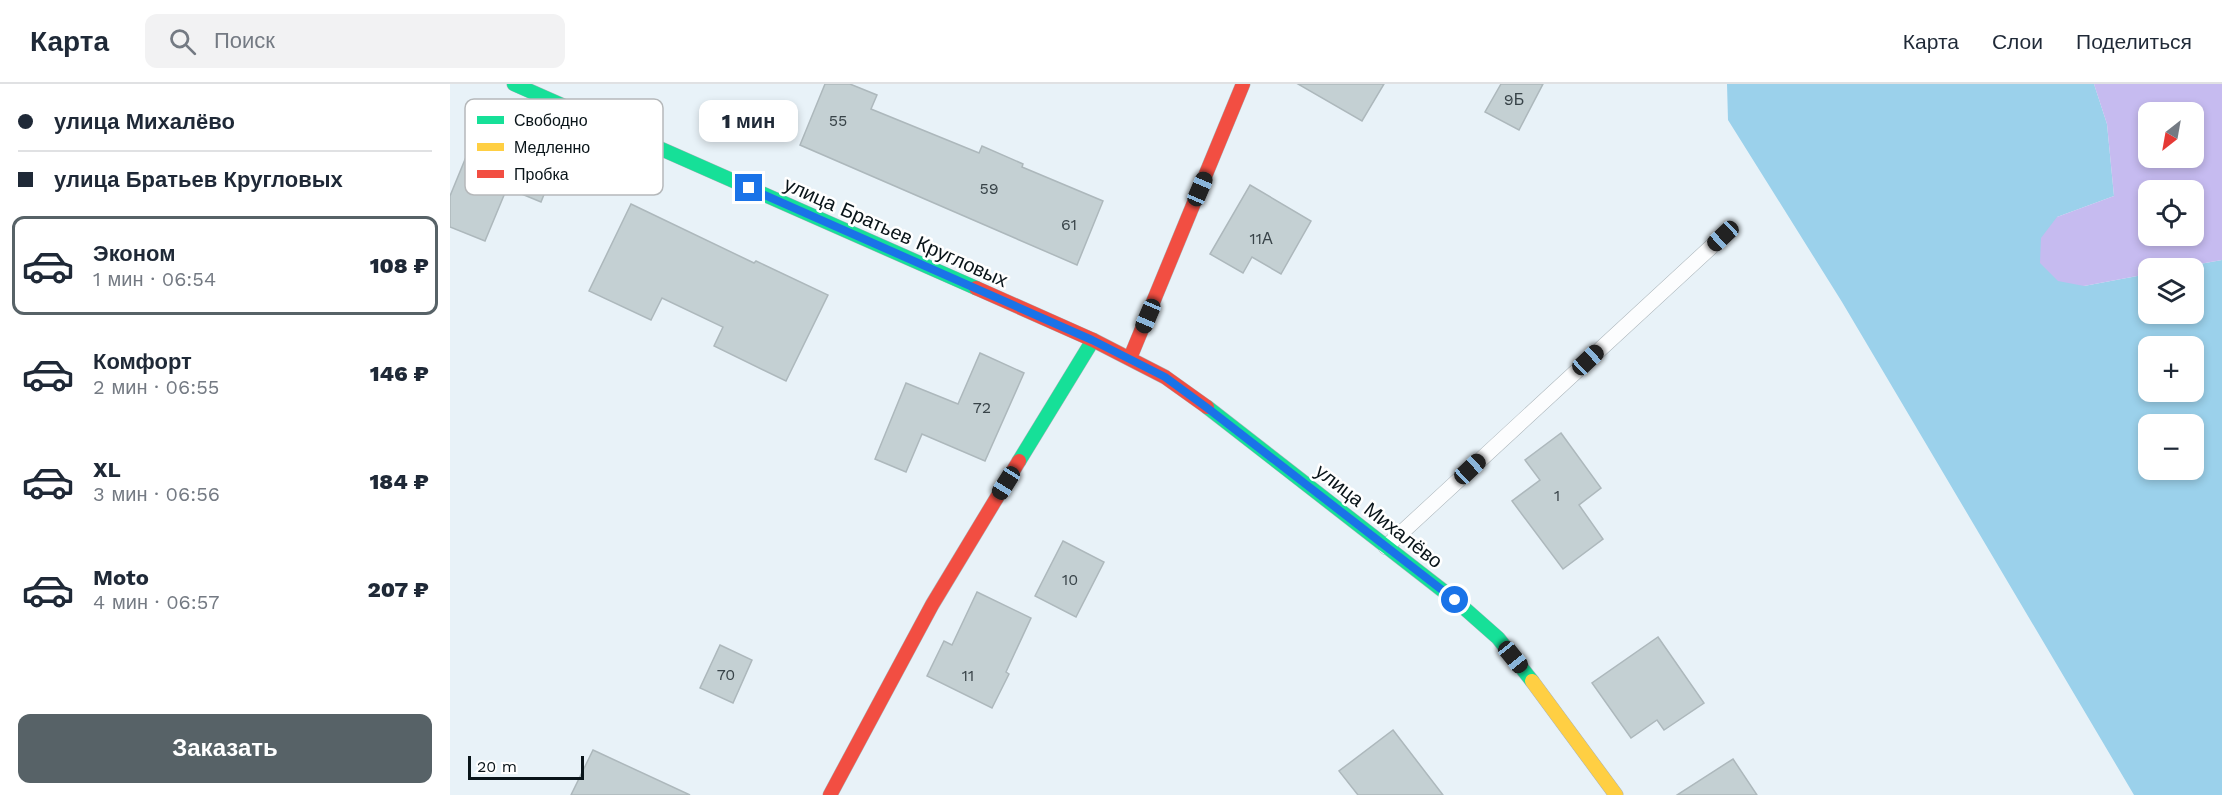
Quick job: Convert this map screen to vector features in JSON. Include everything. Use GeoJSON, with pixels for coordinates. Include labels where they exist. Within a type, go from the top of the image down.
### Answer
{"type":"FeatureCollection","features":[{"type":"Feature","properties":{"kind":"street","name":"улица Братьев Кругловых"},"geometry":{"type":"LineString","coordinates":[[514,84],[548,99]]}},
{"type":"Feature","properties":{"kind":"street"},"geometry":{"type":"LineString","coordinates":[[1130,358],[1244,84]]}},
{"type":"Feature","properties":{"kind":"street","name":"улица Братьев Кругловых"},"geometry":{"type":"LineString","coordinates":[[663,150],[1130,358]]}},
{"type":"Feature","properties":{"kind":"street"},"geometry":{"type":"LineString","coordinates":[[830,795],[932,605],[1092,340]]}},
{"type":"Feature","properties":{"kind":"street","name":"улица Михалёво"},"geometry":{"type":"LineString","coordinates":[[1130,358],[1165,377],[1210,410],[1455,600],[1498,638],[1616,795]]}},
{"type":"Feature","properties":{"kind":"lane"},"geometry":{"type":"LineString","coordinates":[[1386,547],[1723,236]]}},
{"type":"Feature","properties":{"kind":"shaded area"},"geometry":{"type":"Polygon","coordinates":[[[1727,84],[2094,84],[2107,124],[2114,196],[2057,217],[2084,286],[2138,276],[2138,324],[2204,324],[2204,263],[2222,260],[2222,795],[2134,795],[1842,302],[1728,120],[1727,84]]]}},
{"type":"Feature","properties":{"kind":"shaded area"},"geometry":{"type":"Polygon","coordinates":[[[2094,84],[2222,84],[2222,260],[2204,263],[2204,258],[2138,258],[2138,276],[2084,286],[2058,281],[2040,263],[2041,238],[2057,217],[2114,196],[2107,124],[2094,84]]]}},
{"type":"Feature","properties":{"kind":"building"},"geometry":{"type":"Polygon","coordinates":[[[825,84],[850,84],[877,95],[871,109],[979,153],[982,146],[1023,164],[1022,167],[1103,201],[1077,265],[800,145],[825,84]]]}},
{"type":"Feature","properties":{"kind":"building"},"geometry":{"type":"Polygon","coordinates":[[[1298,84],[1384,84],[1362,121],[1298,84]]]}},
{"type":"Feature","properties":{"kind":"building"},"geometry":{"type":"Polygon","coordinates":[[[1501,84],[1543,84],[1519,130],[1485,112],[1501,84]]]}},
{"type":"Feature","properties":{"kind":"building"},"geometry":{"type":"Polygon","coordinates":[[[465,159],[465,195],[504,195],[485,241],[450,227],[450,196],[465,159]]]}},
{"type":"Feature","properties":{"kind":"building"},"geometry":{"type":"Polygon","coordinates":[[[1250,185],[1311,221],[1281,274],[1252,257],[1243,273],[1210,254],[1250,185]]]}},
{"type":"Feature","properties":{"kind":"building"},"geometry":{"type":"Polygon","coordinates":[[[524,195],[544,195],[541,202],[524,195]]]}},
{"type":"Feature","properties":{"kind":"building"},"geometry":{"type":"Polygon","coordinates":[[[631,204],[754,263],[756,261],[828,295],[786,381],[714,346],[723,327],[662,298],[651,320],[589,291],[631,204]]]}},
{"type":"Feature","properties":{"kind":"building"},"geometry":{"type":"Polygon","coordinates":[[[980,353],[1024,373],[985,461],[922,434],[906,472],[875,459],[906,383],[958,404],[980,353]]]}},
{"type":"Feature","properties":{"kind":"building"},"geometry":{"type":"Polygon","coordinates":[[[1561,433],[1601,488],[1579,505],[1603,539],[1563,569],[1512,501],[1540,480],[1525,460],[1561,433]]]}},
{"type":"Feature","properties":{"kind":"building"},"geometry":{"type":"Polygon","coordinates":[[[1063,541],[1104,562],[1076,617],[1035,596],[1063,541]]]}},
{"type":"Feature","properties":{"kind":"building"},"geometry":{"type":"Polygon","coordinates":[[[977,592],[1031,618],[1006,672],[1009,674],[992,708],[927,676],[944,641],[952,645],[977,592]]]}},
{"type":"Feature","properties":{"kind":"building"},"geometry":{"type":"Polygon","coordinates":[[[1658,637],[1704,703],[1664,730],[1657,720],[1631,738],[1592,683],[1658,637]]]}},
{"type":"Feature","properties":{"kind":"building"},"geometry":{"type":"Polygon","coordinates":[[[720,645],[752,660],[733,703],[700,688],[720,645]]]}},
{"type":"Feature","properties":{"kind":"building"},"geometry":{"type":"Polygon","coordinates":[[[1393,730],[1443,795],[1358,795],[1339,771],[1393,730]]]}},
{"type":"Feature","properties":{"kind":"building"},"geometry":{"type":"Polygon","coordinates":[[[593,750],[690,795],[571,795],[593,750]]]}},
{"type":"Feature","properties":{"kind":"building"},"geometry":{"type":"Polygon","coordinates":[[[1733,759],[1757,795],[1677,795],[1733,759]]]}},
{"type":"Feature","properties":{"kind":"traffic: fast"},"geometry":{"type":"LineString","coordinates":[[514,84],[548,99]]}},
{"type":"Feature","properties":{"kind":"traffic: fast"},"geometry":{"type":"LineString","coordinates":[[663,150],[976,288]]}},
{"type":"Feature","properties":{"kind":"traffic: fast"},"geometry":{"type":"LineString","coordinates":[[1019,461],[1093,340]]}},
{"type":"Feature","properties":{"kind":"traffic: fast"},"geometry":{"type":"LineString","coordinates":[[1207,407],[1455,600],[1498,638],[1532,681]]}},
{"type":"Feature","properties":{"kind":"traffic: slow"},"geometry":{"type":"LineString","coordinates":[[1532,681],[1616,795]]}},
{"type":"Feature","properties":{"kind":"traffic: jam"},"geometry":{"type":"LineString","coordinates":[[1130,358],[1243,84]]}},
{"type":"Feature","properties":{"kind":"traffic: jam"},"geometry":{"type":"LineString","coordinates":[[976,288],[1093,340],[1165,377],[1207,407]]}},
{"type":"Feature","properties":{"kind":"traffic: jam"},"geometry":{"type":"LineString","coordinates":[[830,795],[932,605],[1019,461]]}},
{"type":"Feature","properties":{"kind":"route"},"geometry":{"type":"LineString","coordinates":[[749,188],[1092,340],[1165,377],[1455,600]]}}]}
